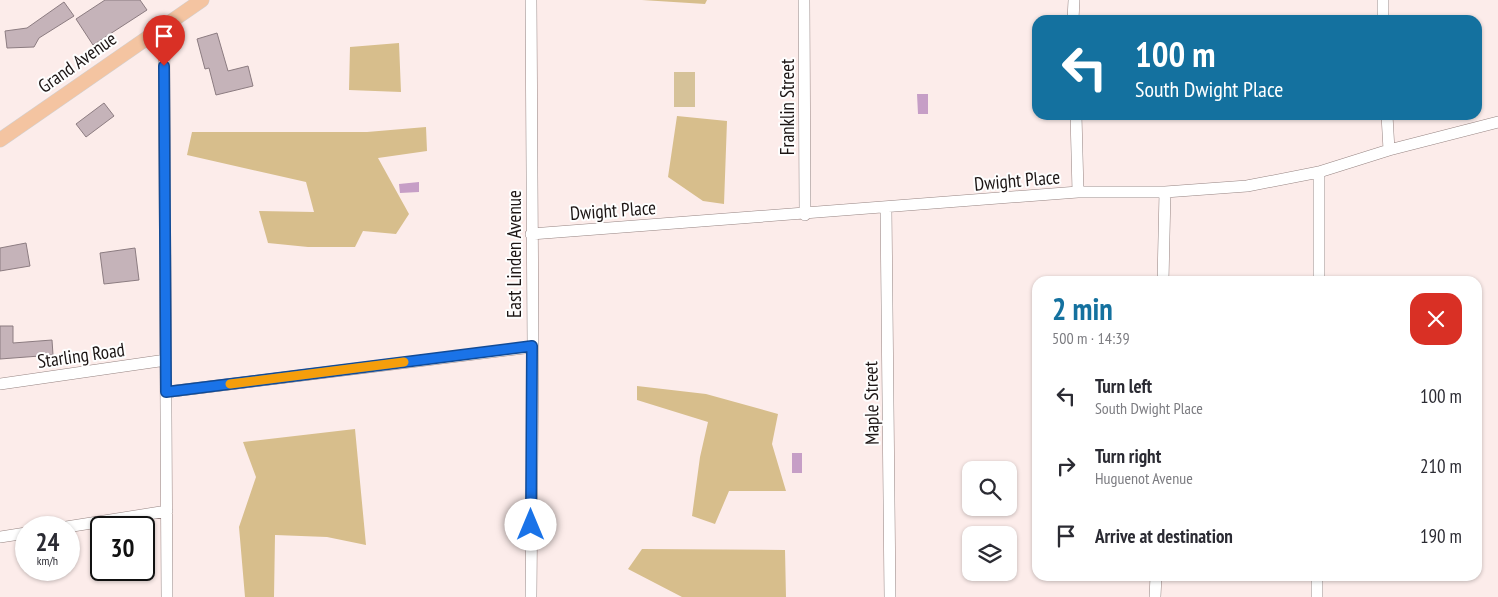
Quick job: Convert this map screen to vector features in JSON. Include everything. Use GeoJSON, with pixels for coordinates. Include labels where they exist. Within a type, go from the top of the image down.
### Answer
{"type":"FeatureCollection","features":[{"type":"Feature","properties":{"kind":"main road","name":"Grand Avenue"},"geometry":{"type":"LineString","coordinates":[[0,140],[202,0]]}},
{"type":"Feature","properties":{"kind":"street","name":"East Linden Avenue"},"geometry":{"type":"LineString","coordinates":[[530,597],[532,346],[531,0]]}},
{"type":"Feature","properties":{"kind":"street","name":"Franklin Street"},"geometry":{"type":"LineString","coordinates":[[804,0],[805,214]]}},
{"type":"Feature","properties":{"kind":"street"},"geometry":{"type":"LineString","coordinates":[[1074,0],[1074,15]]}},
{"type":"Feature","properties":{"kind":"street"},"geometry":{"type":"LineString","coordinates":[[1382,0],[1384,15]]}},
{"type":"Feature","properties":{"kind":"street"},"geometry":{"type":"LineString","coordinates":[[159,28],[164,46],[168,597]]}},
{"type":"Feature","properties":{"kind":"street"},"geometry":{"type":"LineString","coordinates":[[1076,120],[1078,192]]}},
{"type":"Feature","properties":{"kind":"street"},"geometry":{"type":"LineString","coordinates":[[1387,120],[1389,150]]}},
{"type":"Feature","properties":{"kind":"street","name":"Dwight Place"},"geometry":{"type":"LineString","coordinates":[[531,234],[1078,192],[1165,192],[1247,186],[1319,172],[1389,150],[1498,122]]}},
{"type":"Feature","properties":{"kind":"street"},"geometry":{"type":"LineString","coordinates":[[1319,172],[1319,276]]}},
{"type":"Feature","properties":{"kind":"street"},"geometry":{"type":"LineString","coordinates":[[1163,276],[1165,192]]}},
{"type":"Feature","properties":{"kind":"street","name":"Maple Street"},"geometry":{"type":"LineString","coordinates":[[886,208],[890,597]]}},
{"type":"Feature","properties":{"kind":"street"},"geometry":{"type":"LineString","coordinates":[[166,392],[532,346]]}},
{"type":"Feature","properties":{"kind":"street","name":"Starling Road"},"geometry":{"type":"LineString","coordinates":[[0,384],[166,360]]}},
{"type":"Feature","properties":{"kind":"street"},"geometry":{"type":"LineString","coordinates":[[80,525],[167,511]]}},
{"type":"Feature","properties":{"kind":"street"},"geometry":{"type":"LineString","coordinates":[[0,536],[15,534]]}},
{"type":"Feature","properties":{"kind":"street"},"geometry":{"type":"LineString","coordinates":[[1155,597],[1156,581]]}},
{"type":"Feature","properties":{"kind":"street"},"geometry":{"type":"LineString","coordinates":[[1317,581],[1317,597]]}},
{"type":"Feature","properties":{"kind":"shaded area"},"geometry":{"type":"Polygon","coordinates":[[[642,0],[707,0],[705,4],[642,0]]]}},
{"type":"Feature","properties":{"kind":"shaded area"},"geometry":{"type":"Polygon","coordinates":[[[399,43],[401,92],[349,90],[350,47],[399,43]]]}},
{"type":"Feature","properties":{"kind":"shaded area"},"geometry":{"type":"Polygon","coordinates":[[[674,72],[695,72],[695,107],[674,107],[674,72]]]}},
{"type":"Feature","properties":{"kind":"shaded area"},"geometry":{"type":"Polygon","coordinates":[[[917,94],[928,94],[928,114],[918,114],[917,94]]]}},
{"type":"Feature","properties":{"kind":"shaded area"},"geometry":{"type":"Polygon","coordinates":[[[677,116],[727,121],[724,204],[703,201],[668,177],[677,116]]]}},
{"type":"Feature","properties":{"kind":"shaded area"},"geometry":{"type":"Polygon","coordinates":[[[426,127],[427,151],[378,158],[409,214],[396,234],[363,231],[355,247],[308,247],[268,243],[259,211],[314,212],[306,182],[187,155],[192,132],[367,132],[426,127]]]}},
{"type":"Feature","properties":{"kind":"shaded area"},"geometry":{"type":"Polygon","coordinates":[[[419,182],[419,192],[400,193],[399,184],[419,182]]]}},
{"type":"Feature","properties":{"kind":"shaded area"},"geometry":{"type":"Polygon","coordinates":[[[637,386],[706,394],[778,414],[772,444],[786,491],[729,491],[715,524],[692,516],[700,457],[708,422],[637,400],[637,386]]]}},
{"type":"Feature","properties":{"kind":"shaded area"},"geometry":{"type":"Polygon","coordinates":[[[355,429],[366,545],[327,537],[275,535],[274,597],[245,597],[239,527],[256,477],[243,442],[355,429]]]}},
{"type":"Feature","properties":{"kind":"shaded area"},"geometry":{"type":"Polygon","coordinates":[[[792,453],[802,453],[802,473],[792,473],[792,453]]]}},
{"type":"Feature","properties":{"kind":"shaded area"},"geometry":{"type":"Polygon","coordinates":[[[642,549],[785,550],[786,597],[682,597],[628,569],[642,549]]]}},
{"type":"Feature","properties":{"kind":"building"},"geometry":{"type":"Polygon","coordinates":[[[105,0],[140,0],[147,10],[93,45],[76,19],[105,0]]]}},
{"type":"Feature","properties":{"kind":"building"},"geometry":{"type":"Polygon","coordinates":[[[64,2],[74,16],[39,38],[34,47],[7,48],[5,31],[27,28],[64,2]]]}},
{"type":"Feature","properties":{"kind":"building"},"geometry":{"type":"Polygon","coordinates":[[[217,33],[228,71],[248,66],[253,86],[216,95],[209,68],[205,69],[197,39],[217,33]]]}},
{"type":"Feature","properties":{"kind":"building"},"geometry":{"type":"Polygon","coordinates":[[[104,103],[114,116],[86,137],[76,124],[104,103]]]}},
{"type":"Feature","properties":{"kind":"building"},"geometry":{"type":"Polygon","coordinates":[[[26,243],[30,266],[0,271],[0,248],[26,243]]]}},
{"type":"Feature","properties":{"kind":"building"},"geometry":{"type":"Polygon","coordinates":[[[135,248],[139,280],[104,284],[100,253],[135,248]]]}},
{"type":"Feature","properties":{"kind":"building"},"geometry":{"type":"Polygon","coordinates":[[[0,326],[13,326],[13,343],[52,340],[53,355],[0,359],[0,326]]]}},
{"type":"Feature","properties":{"kind":"slow traffic"},"geometry":{"type":"LineString","coordinates":[[230,384],[404,362]]}},
{"type":"Feature","properties":{"kind":"route"},"geometry":{"type":"LineString","coordinates":[[164,66],[167,241],[166,392],[532,346],[531,525]]}}]}
